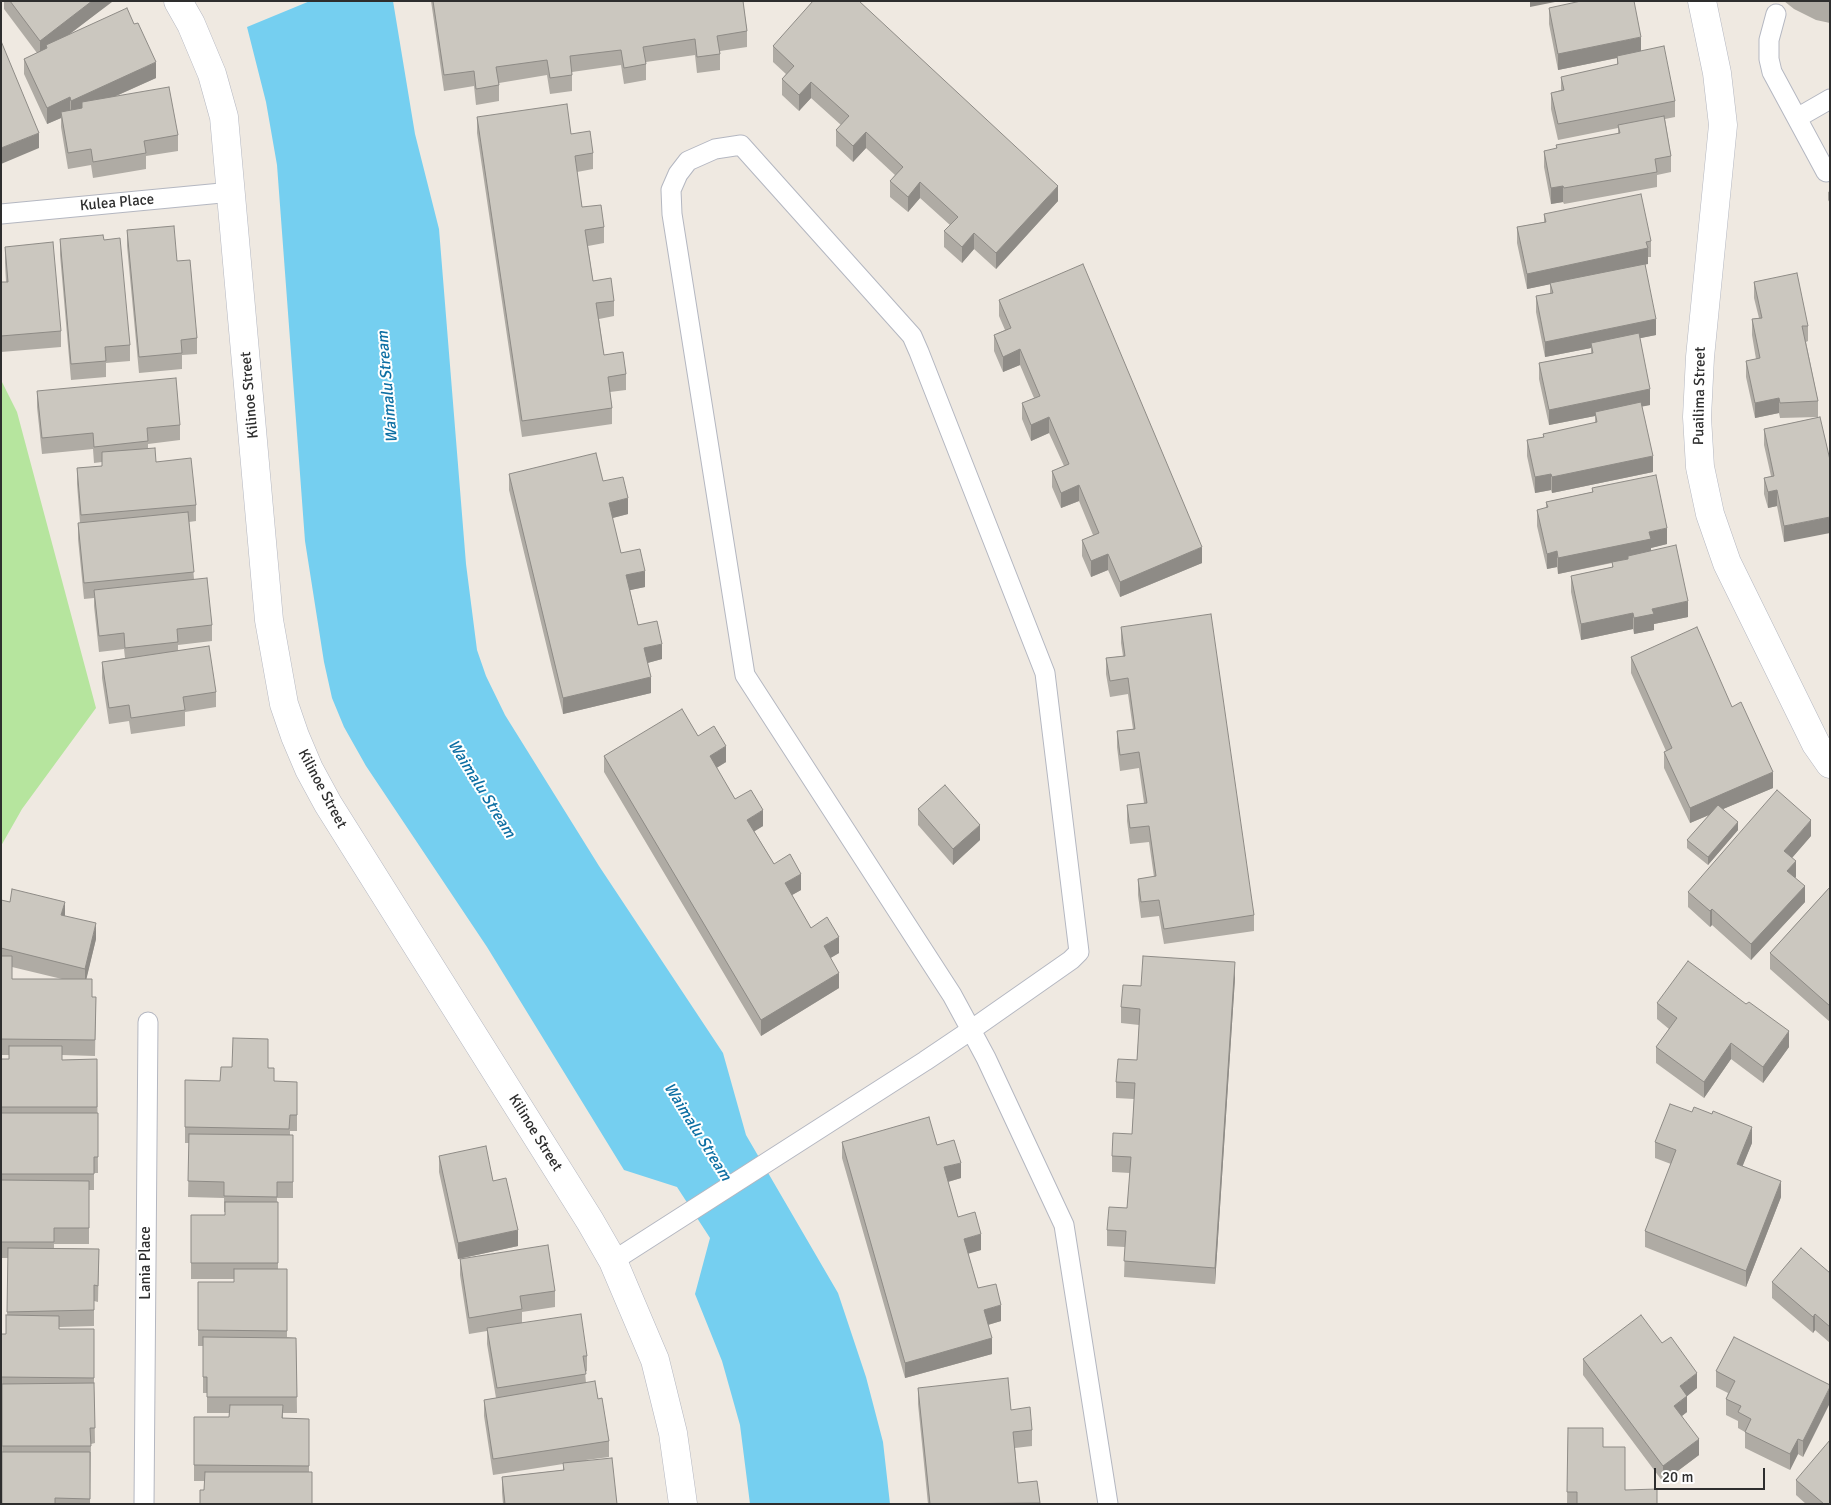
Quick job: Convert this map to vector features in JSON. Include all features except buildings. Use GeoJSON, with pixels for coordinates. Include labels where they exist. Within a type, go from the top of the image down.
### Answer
{"type":"FeatureCollection","features":[{"type":"Feature","properties":{"kind":"street","name":"Kilinoe Street"},"geometry":{"type":"LineString","coordinates":[[178,1],[191,24],[212,74],[222,108],[232,192],[269,620],[284,704],[309,769],[328,804],[590,1221],[613,1261],[655,1360],[673,1433],[683,1504]]}},
{"type":"Feature","properties":{"kind":"street","name":"Puailima Street"},"geometry":{"type":"LineString","coordinates":[[1702,1],[1717,73],[1722,125],[1700,357],[1697,417],[1700,467],[1710,514],[1727,563],[1816,744],[1830,764]]}},
{"type":"Feature","properties":{"kind":"lane"},"geometry":{"type":"LineString","coordinates":[[1776,14],[1769,40],[1769,59],[1772,72],[1826,172]]}},
{"type":"Feature","properties":{"kind":"lane"},"geometry":{"type":"LineString","coordinates":[[1796,118],[1830,99]]}},
{"type":"Feature","properties":{"kind":"lane"},"geometry":{"type":"LineString","coordinates":[[613,1261],[971,1030],[1071,960],[1079,952],[1045,673],[980,501],[912,336],[741,145],[715,149],[688,160],[678,174],[671,190],[671,198],[744,675],[952,995],[971,1030],[1064,1225],[1108,1504]]}},
{"type":"Feature","properties":{"kind":"lane","name":"Kulea Place"},"geometry":{"type":"LineString","coordinates":[[1,214],[232,192]]}},
{"type":"Feature","properties":{"kind":"lane","name":"Lania Place"},"geometry":{"type":"LineString","coordinates":[[144,1504],[148,1022]]}},
{"type":"Feature","properties":{"kind":"green space"},"geometry":{"type":"Polygon","coordinates":[[[1,380],[17,412],[96,708],[22,809],[1,846],[1,380]]]}},
{"type":"Feature","properties":{"kind":"water","name":"Waimalu Stream"},"geometry":{"type":"Polygon","coordinates":[[[310,1],[393,1],[415,134],[439,229],[466,564],[477,650],[486,676],[505,715],[599,866],[723,1053],[746,1135],[838,1293],[866,1377],[883,1442],[890,1504],[750,1504],[740,1425],[722,1361],[695,1294],[710,1238],[677,1187],[624,1170],[487,947],[366,766],[344,727],[332,698],[324,662],[305,541],[277,165],[266,102],[247,27],[310,1]]]}}]}
